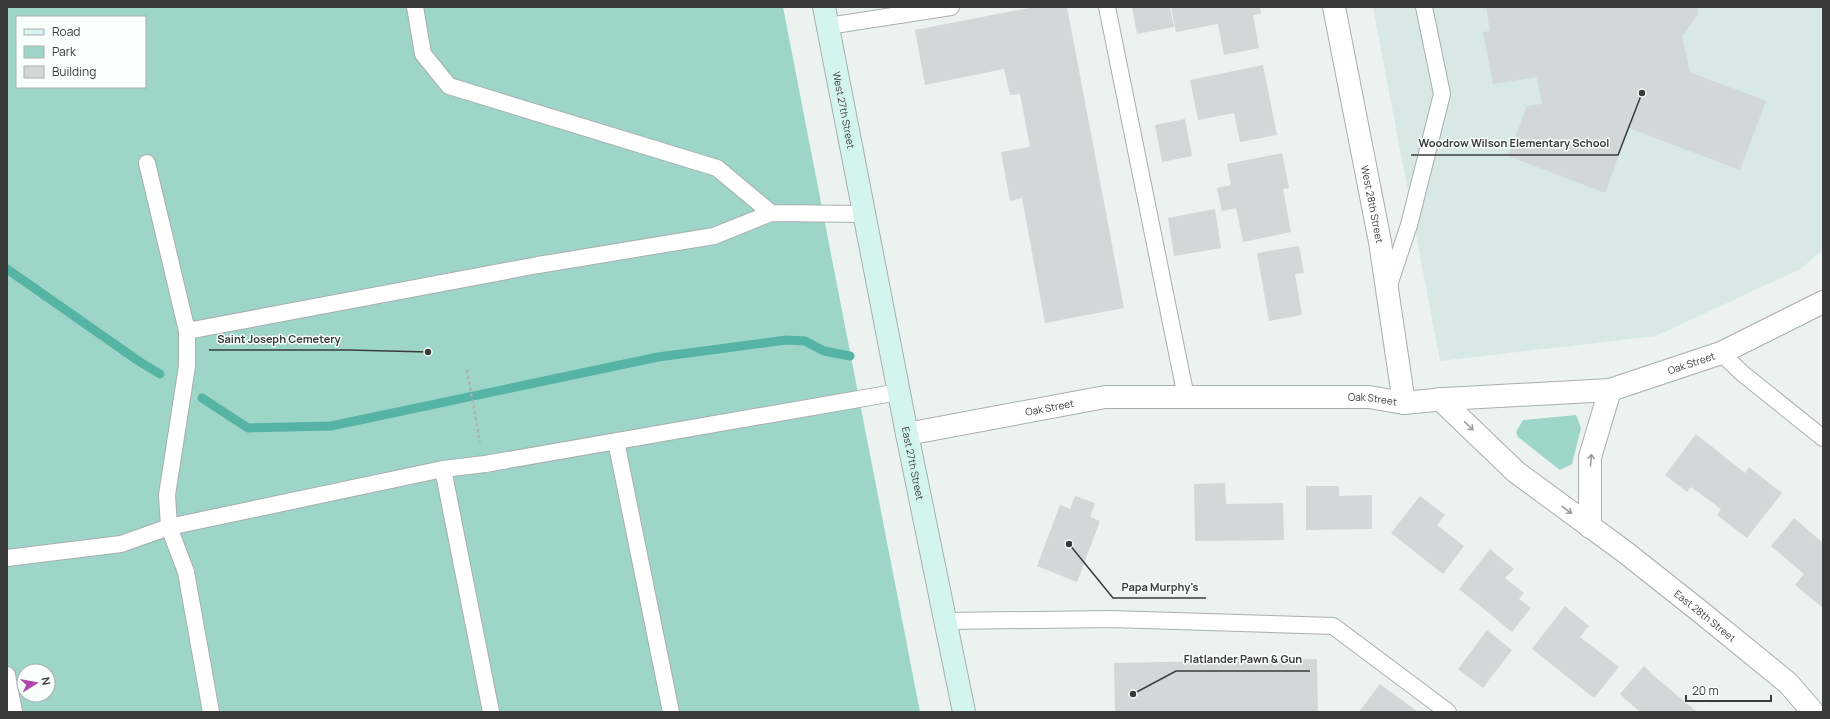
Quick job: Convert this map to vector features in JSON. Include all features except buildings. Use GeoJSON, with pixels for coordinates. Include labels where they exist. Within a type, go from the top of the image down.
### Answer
{"type":"FeatureCollection","features":[{"type":"Feature","properties":{"kind":"main road","name":"West 27th Street"},"geometry":{"type":"LineString","coordinates":[[826,17],[865,214]]}},
{"type":"Feature","properties":{"kind":"main road","name":"East 27th Street"},"geometry":{"type":"LineString","coordinates":[[865,214],[907,434],[964,712]]}},
{"type":"Feature","properties":{"kind":"street","name":"West 28th Street"},"geometry":{"type":"LineString","coordinates":[[1334,7],[1388,290],[1404,403]]}},
{"type":"Feature","properties":{"kind":"street","name":"Oak Street"},"geometry":{"type":"LineString","coordinates":[[907,434],[1105,397],[1369,397],[1404,403],[1440,399],[1610,390],[1721,353],[1823,302]]}},
{"type":"Feature","properties":{"kind":"street"},"geometry":{"type":"LineString","coordinates":[[1590,527],[1590,457],[1610,390]]}},
{"type":"Feature","properties":{"kind":"street","name":"East 28th Street"},"geometry":{"type":"LineString","coordinates":[[1440,399],[1516,472],[1631,557],[1788,684],[1813,712]]}},
{"type":"Feature","properties":{"kind":"lane"},"geometry":{"type":"LineString","coordinates":[[415,7],[424,54],[449,86],[717,168],[771,213]]}},
{"type":"Feature","properties":{"kind":"lane"},"geometry":{"type":"LineString","coordinates":[[826,17],[951,7]]}},
{"type":"Feature","properties":{"kind":"lane"},"geometry":{"type":"LineString","coordinates":[[1107,7],[1186,397]]}},
{"type":"Feature","properties":{"kind":"lane"},"geometry":{"type":"LineString","coordinates":[[1388,290],[1409,225],[1442,94],[1424,7]]}},
{"type":"Feature","properties":{"kind":"lane"},"geometry":{"type":"LineString","coordinates":[[147,163],[187,331],[187,366],[167,495],[169,527],[186,572],[211,712]]}},
{"type":"Feature","properties":{"kind":"lane"},"geometry":{"type":"LineString","coordinates":[[187,331],[530,266],[714,236],[771,213],[865,214]]}},
{"type":"Feature","properties":{"kind":"lane"},"geometry":{"type":"LineString","coordinates":[[1721,353],[1742,374],[1823,438]]}},
{"type":"Feature","properties":{"kind":"lane"},"geometry":{"type":"LineString","coordinates":[[7,558],[121,544],[169,527],[443,469],[485,464],[899,392]]}},
{"type":"Feature","properties":{"kind":"lane"},"geometry":{"type":"LineString","coordinates":[[616,441],[671,712]]}},
{"type":"Feature","properties":{"kind":"lane"},"geometry":{"type":"LineString","coordinates":[[443,469],[491,712]]}},
{"type":"Feature","properties":{"kind":"lane"},"geometry":{"type":"LineString","coordinates":[[945,621],[1111,619],[1334,626],[1448,712]]}},
{"type":"Feature","properties":{"kind":"lane"},"geometry":{"type":"LineString","coordinates":[[7,675],[14,712]]}},
{"type":"Feature","properties":{"kind":"path"},"geometry":{"type":"LineString","coordinates":[[467,370],[476,416]]}},
{"type":"Feature","properties":{"kind":"shaded area"},"geometry":{"type":"Polygon","coordinates":[[[1373,7],[1823,7],[1823,250],[1800,269],[1656,336],[1440,361],[1373,7]]]}},
{"type":"Feature","properties":{"kind":"green space"},"geometry":{"type":"Polygon","coordinates":[[[7,7],[783,7],[920,712],[7,712],[7,7]]]}},
{"type":"Feature","properties":{"kind":"green space"},"geometry":{"type":"Polygon","coordinates":[[[1576,415],[1581,428],[1572,464],[1560,470],[1518,437],[1516,432],[1523,420],[1576,415]]]}},
{"type":"Feature","properties":{"kind":"waterway"},"geometry":{"type":"LineString","coordinates":[[7,269],[140,362],[160,374]]}},
{"type":"Feature","properties":{"kind":"waterway"},"geometry":{"type":"LineString","coordinates":[[202,398],[248,428],[331,426],[658,357],[786,340],[805,341],[824,351],[850,356]]}},
{"type":"Feature","properties":{"kind":"place","name":"Woodrow Wilson Elementary School"},"geometry":{"type":"Point","coordinates":[1642,93]}},
{"type":"Feature","properties":{"kind":"place","name":"Saint Joseph Cemetery"},"geometry":{"type":"Point","coordinates":[428,352]}},
{"type":"Feature","properties":{"kind":"place","name":"Papa Murphy's"},"geometry":{"type":"Point","coordinates":[1069,544]}},
{"type":"Feature","properties":{"kind":"place","name":"Flatlander Pawn & Gun"},"geometry":{"type":"Point","coordinates":[1133,694]}}]}
